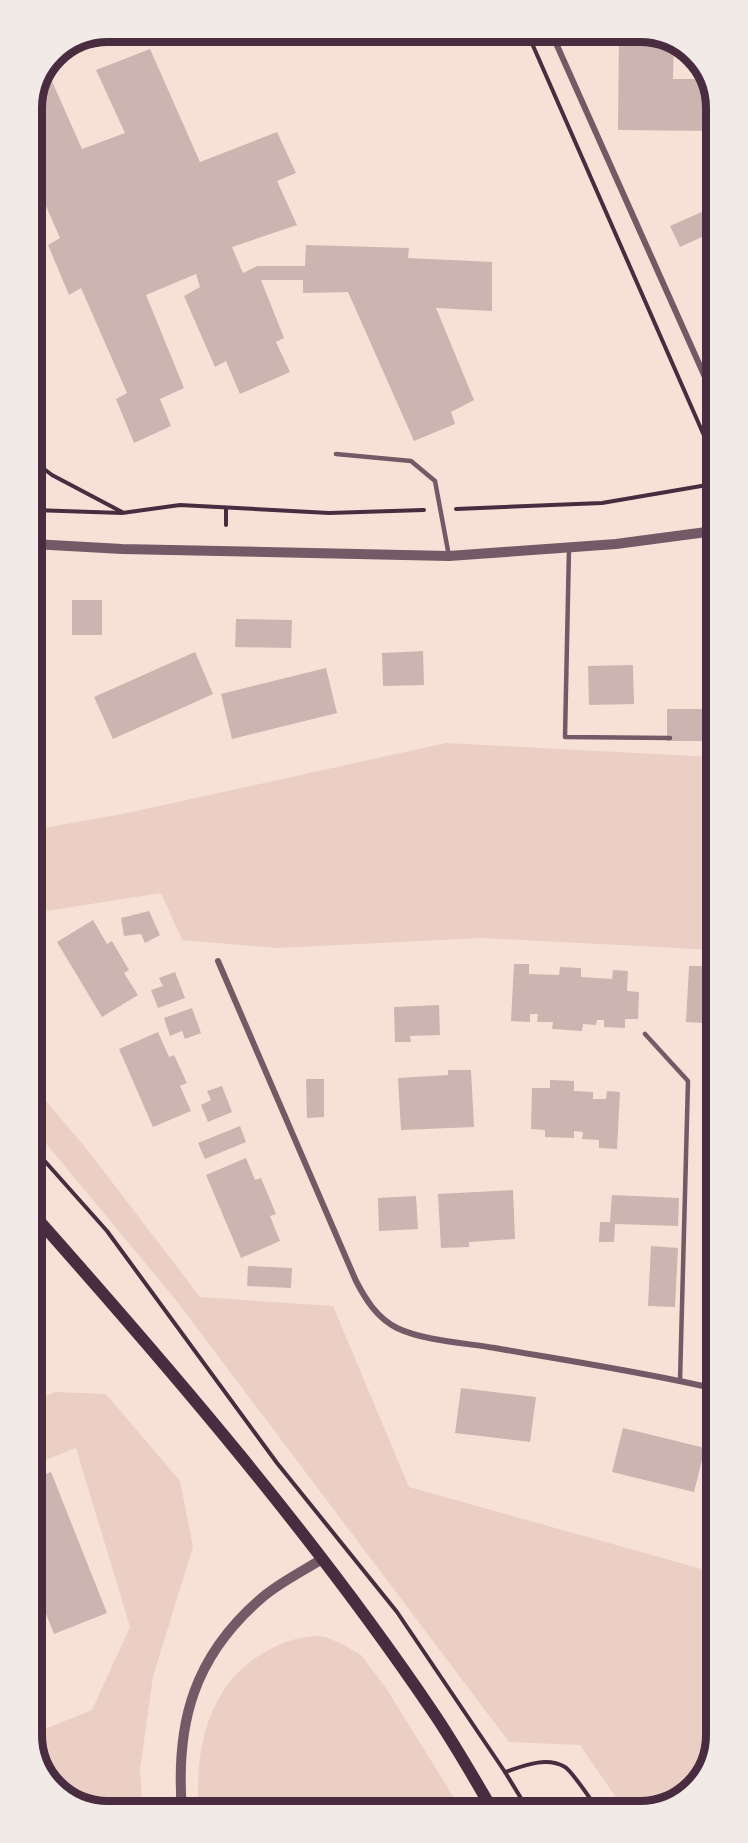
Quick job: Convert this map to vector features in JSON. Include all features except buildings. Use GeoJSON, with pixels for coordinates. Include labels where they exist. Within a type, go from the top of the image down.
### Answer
{"type":"FeatureCollection","features":[{"type":"Feature","properties":{"kind":"main road"},"geometry":{"type":"LineString","coordinates":[[42,1224],[197,1403],[322,1559],[434,1713],[487,1801]]}},
{"type":"Feature","properties":{"kind":"street"},"geometry":{"type":"LineString","coordinates":[[555,42],[706,379]]}},
{"type":"Feature","properties":{"kind":"street"},"geometry":{"type":"LineString","coordinates":[[42,545],[122,549],[449,556],[616,544],[706,532]]}},
{"type":"Feature","properties":{"kind":"street"},"geometry":{"type":"LineString","coordinates":[[218,961],[356,1281],[372,1308],[383,1320],[398,1329],[432,1338],[706,1387]]}},
{"type":"Feature","properties":{"kind":"street"},"geometry":{"type":"LineString","coordinates":[[182,1801],[183,1731],[193,1691],[218,1644],[264,1596],[322,1559]]}},
{"type":"Feature","properties":{"kind":"lane"},"geometry":{"type":"LineString","coordinates":[[336,454],[411,461],[435,481],[449,556]]}},
{"type":"Feature","properties":{"kind":"lane"},"geometry":{"type":"LineString","coordinates":[[569,548],[565,737],[670,738]]}},
{"type":"Feature","properties":{"kind":"lane"},"geometry":{"type":"LineString","coordinates":[[645,1034],[688,1081],[680,1381]]}},
{"type":"Feature","properties":{"kind":"path"},"geometry":{"type":"LineString","coordinates":[[531,42],[706,440]]}},
{"type":"Feature","properties":{"kind":"path"},"geometry":{"type":"LineString","coordinates":[[42,468],[122,513]]}},
{"type":"Feature","properties":{"kind":"path"},"geometry":{"type":"LineString","coordinates":[[42,510],[122,513],[180,505],[329,513],[441,510],[602,502],[706,485]]}},
{"type":"Feature","properties":{"kind":"path"},"geometry":{"type":"LineString","coordinates":[[226,508],[226,525]]}},
{"type":"Feature","properties":{"kind":"path"},"geometry":{"type":"LineString","coordinates":[[42,1158],[107,1231],[277,1463],[397,1612],[523,1801]]}},
{"type":"Feature","properties":{"kind":"path"},"geometry":{"type":"LineString","coordinates":[[505,1772],[531,1763],[549,1762],[566,1767],[592,1801]]}},
{"type":"Feature","properties":{"kind":"shaded area"},"geometry":{"type":"Polygon","coordinates":[[[446,743],[706,757],[706,950],[482,938],[278,948],[182,940],[161,893],[42,912],[42,828],[127,813],[446,743]]]}},
{"type":"Feature","properties":{"kind":"shaded area"},"geometry":{"type":"Polygon","coordinates":[[[42,1096],[86,1148],[200,1297],[333,1306],[409,1487],[706,1570],[706,1735],[704,1752],[690,1778],[680,1787],[661,1797],[640,1801],[618,1801],[580,1745],[509,1742],[175,1299],[42,1139],[42,1096]]]}},
{"type":"Feature","properties":{"kind":"shaded area"},"geometry":{"type":"Polygon","coordinates":[[[55,1392],[106,1394],[180,1481],[193,1547],[153,1676],[140,1770],[142,1801],[104,1801],[79,1794],[58,1778],[43,1748],[42,1730],[92,1710],[130,1627],[76,1448],[42,1461],[42,1397],[55,1392]]]}},
{"type":"Feature","properties":{"kind":"shaded area"},"geometry":{"type":"Polygon","coordinates":[[[326,1637],[361,1655],[386,1688],[456,1801],[199,1801],[202,1744],[216,1703],[227,1685],[260,1655],[280,1644],[300,1638],[326,1637]]]}}]}
